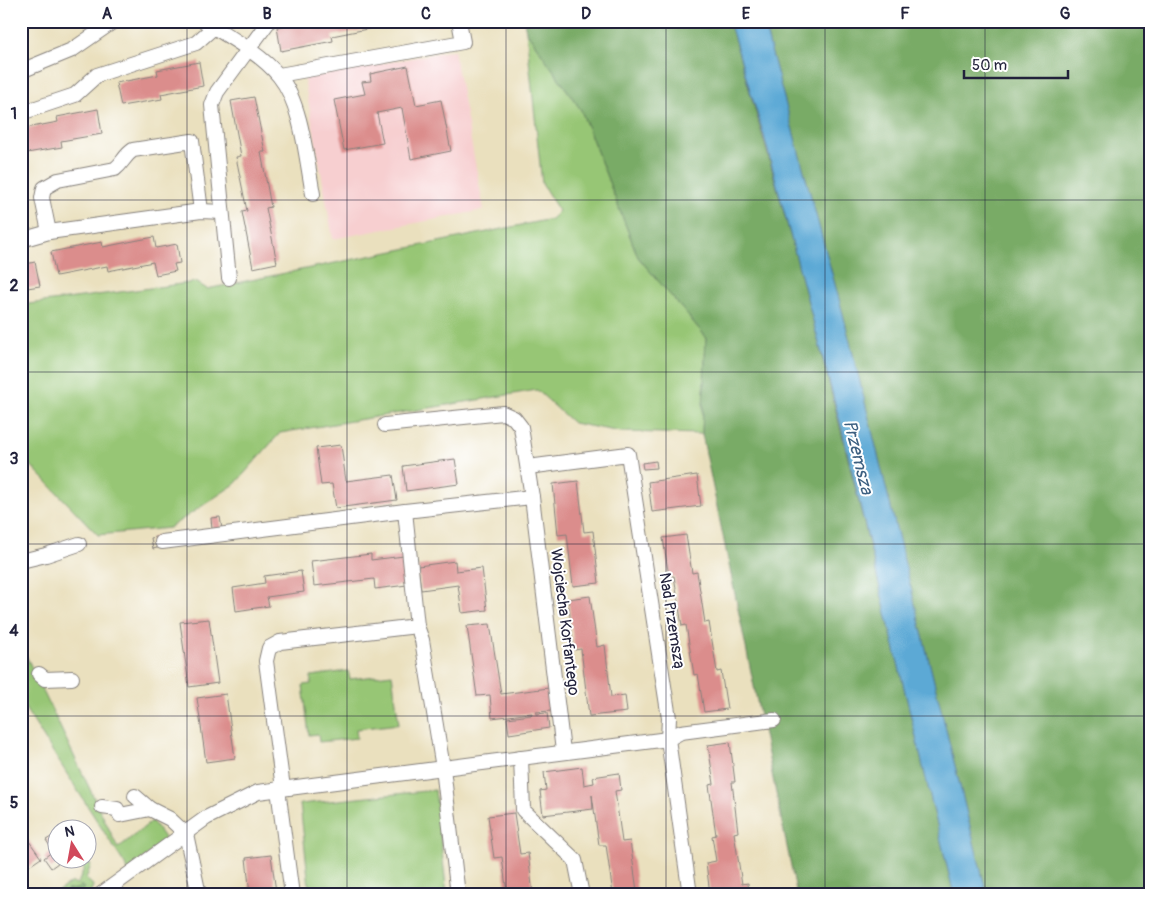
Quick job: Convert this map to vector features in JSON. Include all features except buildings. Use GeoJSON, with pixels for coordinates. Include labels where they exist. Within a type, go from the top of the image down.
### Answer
{"type":"FeatureCollection","features":[{"type":"Feature","properties":{"kind":"street"},"geometry":{"type":"LineString","coordinates":[[21,71],[72,50],[114,21]]}},
{"type":"Feature","properties":{"kind":"street"},"geometry":{"type":"LineString","coordinates":[[229,278],[212,105],[217,92],[269,21]]}},
{"type":"Feature","properties":{"kind":"street"},"geometry":{"type":"LineString","coordinates":[[278,75],[463,42],[459,21]]}},
{"type":"Feature","properties":{"kind":"street"},"geometry":{"type":"LineString","coordinates":[[21,113],[75,95],[97,75],[196,43],[209,24],[265,62],[286,86],[298,119],[313,194]]}},
{"type":"Feature","properties":{"kind":"street"},"geometry":{"type":"LineString","coordinates":[[49,232],[42,198],[44,188],[58,180],[115,169],[121,165],[125,155],[133,150],[192,141],[201,211]]}},
{"type":"Feature","properties":{"kind":"street"},"geometry":{"type":"LineString","coordinates":[[21,240],[49,232],[201,211],[222,212]]}},
{"type":"Feature","properties":{"kind":"street","name":"Wojciecha Korfantego"},"geometry":{"type":"LineString","coordinates":[[385,425],[503,413],[514,418],[521,427],[532,497],[563,751]]}},
{"type":"Feature","properties":{"kind":"street","name":"Nad Przemszą"},"geometry":{"type":"LineString","coordinates":[[528,467],[628,454],[669,718],[668,739],[690,895]]}},
{"type":"Feature","properties":{"kind":"street"},"geometry":{"type":"LineString","coordinates":[[162,542],[532,497]]}},
{"type":"Feature","properties":{"kind":"street"},"geometry":{"type":"LineString","coordinates":[[405,511],[417,626],[422,640],[443,768],[458,895]]}},
{"type":"Feature","properties":{"kind":"street"},"geometry":{"type":"LineString","coordinates":[[21,561],[79,544]]}},
{"type":"Feature","properties":{"kind":"street"},"geometry":{"type":"LineString","coordinates":[[292,895],[266,661],[269,648],[280,642],[395,627],[417,626]]}},
{"type":"Feature","properties":{"kind":"street"},"geometry":{"type":"LineString","coordinates":[[39,674],[45,680],[72,678]]}},
{"type":"Feature","properties":{"kind":"street"},"geometry":{"type":"LineString","coordinates":[[100,895],[206,818],[252,795],[280,789],[563,751],[668,739],[681,732],[774,720]]}},
{"type":"Feature","properties":{"kind":"street"},"geometry":{"type":"LineString","coordinates":[[521,758],[523,810],[575,860],[582,895]]}},
{"type":"Feature","properties":{"kind":"street"},"geometry":{"type":"LineString","coordinates":[[135,796],[150,809],[170,819],[186,834],[199,895]]}},
{"type":"Feature","properties":{"kind":"street"},"geometry":{"type":"LineString","coordinates":[[102,807],[117,809],[120,815],[150,809]]}},
{"type":"Feature","properties":{"kind":"shaded area"},"geometry":{"type":"Polygon","coordinates":[[[454,50],[484,210],[333,239],[304,78],[454,50]]]}},
{"type":"Feature","properties":{"kind":"green space"},"geometry":{"type":"Polygon","coordinates":[[[524,21],[729,21],[761,129],[820,347],[954,895],[797,895],[702,434],[706,337],[638,257],[581,110],[526,31],[524,21]]]}},
{"type":"Feature","properties":{"kind":"green space"},"geometry":{"type":"Polygon","coordinates":[[[763,21],[1151,21],[1151,895],[987,895],[843,314],[763,21]]]}},
{"type":"Feature","properties":{"kind":"green space"},"geometry":{"type":"Polygon","coordinates":[[[526,31],[581,110],[638,257],[706,337],[702,434],[621,432],[573,423],[537,390],[280,433],[235,484],[169,528],[98,535],[21,455],[21,305],[196,282],[207,289],[551,219],[559,211],[542,184],[526,31]]]}},
{"type":"Feature","properties":{"kind":"green space"},"geometry":{"type":"Polygon","coordinates":[[[21,645],[118,848],[152,821],[165,839],[129,871],[98,822],[98,818],[95,818],[21,702],[21,645]]]}},
{"type":"Feature","properties":{"kind":"green space"},"geometry":{"type":"Polygon","coordinates":[[[348,671],[350,679],[392,674],[399,724],[356,729],[357,738],[319,742],[318,734],[309,735],[303,685],[311,684],[311,676],[348,671]]]}},
{"type":"Feature","properties":{"kind":"green space"},"geometry":{"type":"Polygon","coordinates":[[[435,790],[447,895],[310,895],[300,804],[435,790]]]}},
{"type":"Feature","properties":{"kind":"green space"},"geometry":{"type":"Polygon","coordinates":[[[90,868],[86,879],[93,885],[88,893],[78,895],[78,889],[63,895],[52,895],[72,882],[74,884],[78,883],[84,869],[90,868]]]}},
{"type":"Feature","properties":{"kind":"green space"},"geometry":{"type":"Polygon","coordinates":[[[80,885],[84,888],[78,895],[63,895],[67,890],[78,889],[80,885]]]}},
{"type":"Feature","properties":{"kind":"water","name":"Przemsza"},"geometry":{"type":"Polygon","coordinates":[[[729,21],[763,21],[843,314],[987,895],[954,895],[841,426],[764,136],[729,21]]]}}]}
